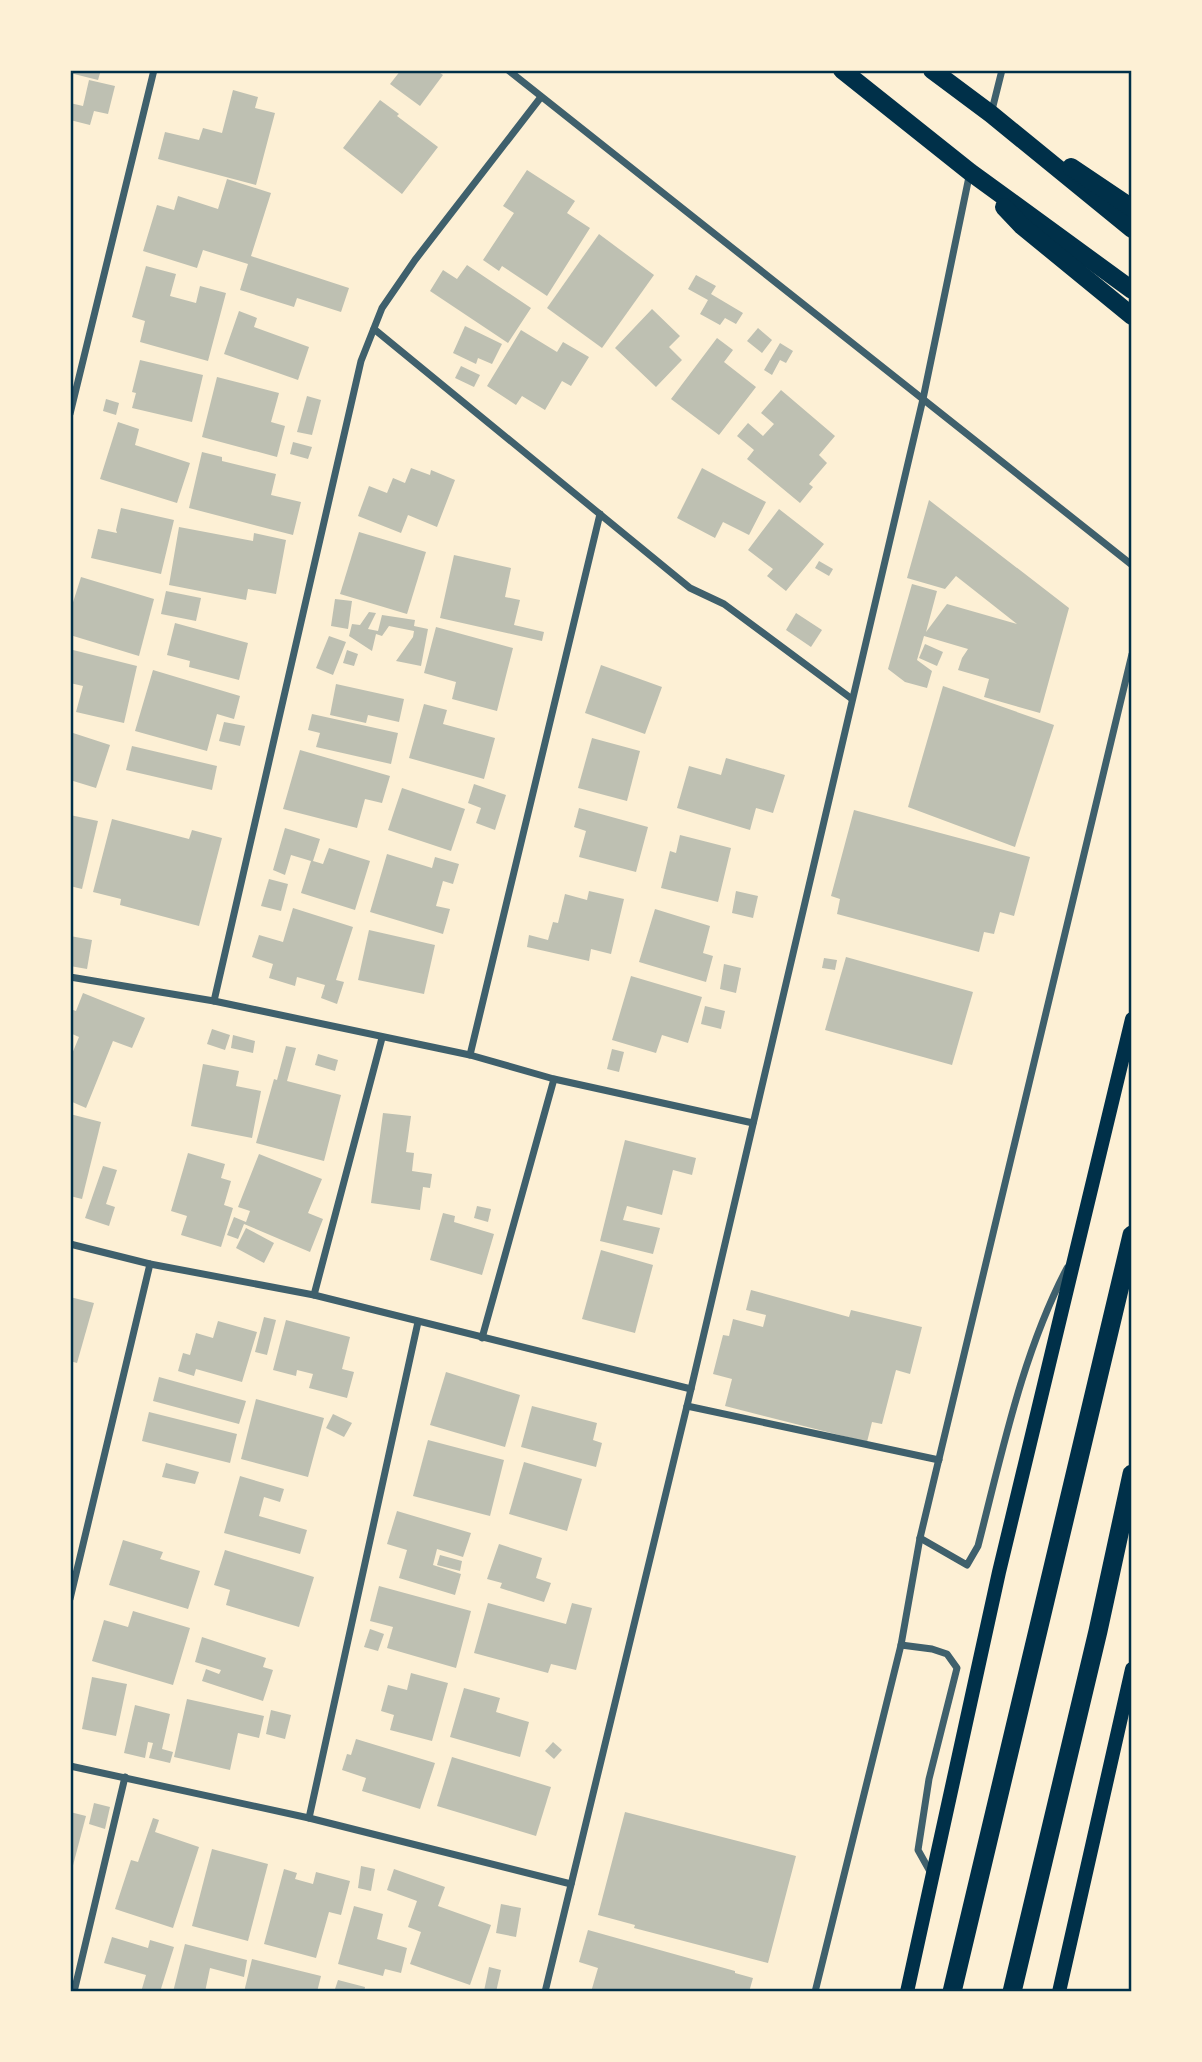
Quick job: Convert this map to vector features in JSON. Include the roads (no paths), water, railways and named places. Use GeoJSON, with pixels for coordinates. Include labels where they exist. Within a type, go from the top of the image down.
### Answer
{"type":"FeatureCollection","features":[{"type":"Feature","properties":{"kind":"highway"},"geometry":{"type":"LineString","coordinates":[[952,1992],[1132,1235]]}},
{"type":"Feature","properties":{"kind":"highway"},"geometry":{"type":"LineString","coordinates":[[1012,1992],[1098,1631],[1132,1474]]}},
{"type":"Feature","properties":{"kind":"main road"},"geometry":{"type":"LineString","coordinates":[[842,70],[970,172],[1132,290]]}},
{"type":"Feature","properties":{"kind":"main road"},"geometry":{"type":"LineString","coordinates":[[932,70],[991,114],[1132,229]]}},
{"type":"Feature","properties":{"kind":"main road"},"geometry":{"type":"LineString","coordinates":[[991,114],[1132,208]]}},
{"type":"Feature","properties":{"kind":"main road"},"geometry":{"type":"LineString","coordinates":[[970,172],[1022,226],[1132,316]]}},
{"type":"Feature","properties":{"kind":"main road"},"geometry":{"type":"LineString","coordinates":[[907,1992],[999,1572],[1132,1019]]}},
{"type":"Feature","properties":{"kind":"main road"},"geometry":{"type":"LineString","coordinates":[[1059,1992],[1132,1669]]}},
{"type":"Feature","properties":{"kind":"street"},"geometry":{"type":"LineString","coordinates":[[70,414],[154,70]]}},
{"type":"Feature","properties":{"kind":"street"},"geometry":{"type":"LineString","coordinates":[[508,70],[1132,565]]}},
{"type":"Feature","properties":{"kind":"street"},"geometry":{"type":"LineString","coordinates":[[991,114],[1002,70]]}},
{"type":"Feature","properties":{"kind":"street"},"geometry":{"type":"LineString","coordinates":[[214,1001],[361,361],[382,308],[415,260],[541,97]]}},
{"type":"Feature","properties":{"kind":"street"},"geometry":{"type":"LineString","coordinates":[[545,1992],[687,1406],[923,400],[970,172]]}},
{"type":"Feature","properties":{"kind":"street"},"geometry":{"type":"LineString","coordinates":[[374,329],[690,588],[724,604],[852,699]]}},
{"type":"Feature","properties":{"kind":"street"},"geometry":{"type":"LineString","coordinates":[[470,1055],[600,514]]}},
{"type":"Feature","properties":{"kind":"street"},"geometry":{"type":"LineString","coordinates":[[815,1992],[901,1645],[920,1538],[1132,654]]}},
{"type":"Feature","properties":{"kind":"street"},"geometry":{"type":"LineString","coordinates":[[70,978],[214,1001],[470,1055],[554,1079],[753,1123]]}},
{"type":"Feature","properties":{"kind":"street"},"geometry":{"type":"LineString","coordinates":[[314,1295],[383,1038]]}},
{"type":"Feature","properties":{"kind":"street"},"geometry":{"type":"LineString","coordinates":[[482,1338],[554,1079]]}},
{"type":"Feature","properties":{"kind":"street"},"geometry":{"type":"LineString","coordinates":[[920,1538],[967,1565],[978,1546],[1025,1373],[1051,1298],[1080,1242]]}},
{"type":"Feature","properties":{"kind":"street"},"geometry":{"type":"LineString","coordinates":[[70,1244],[150,1264],[314,1295],[691,1389]]}},
{"type":"Feature","properties":{"kind":"street"},"geometry":{"type":"LineString","coordinates":[[70,1599],[150,1264]]}},
{"type":"Feature","properties":{"kind":"street"},"geometry":{"type":"LineString","coordinates":[[309,1818],[418,1322]]}},
{"type":"Feature","properties":{"kind":"street"},"geometry":{"type":"LineString","coordinates":[[687,1406],[939,1460]]}},
{"type":"Feature","properties":{"kind":"street"},"geometry":{"type":"LineString","coordinates":[[901,1645],[947,1654],[957,1668],[929,1779],[918,1850],[933,1877]]}},
{"type":"Feature","properties":{"kind":"street"},"geometry":{"type":"LineString","coordinates":[[70,1766],[309,1818],[571,1884]]}},
{"type":"Feature","properties":{"kind":"street"},"geometry":{"type":"LineString","coordinates":[[74,1992],[125,1777]]}}]}
